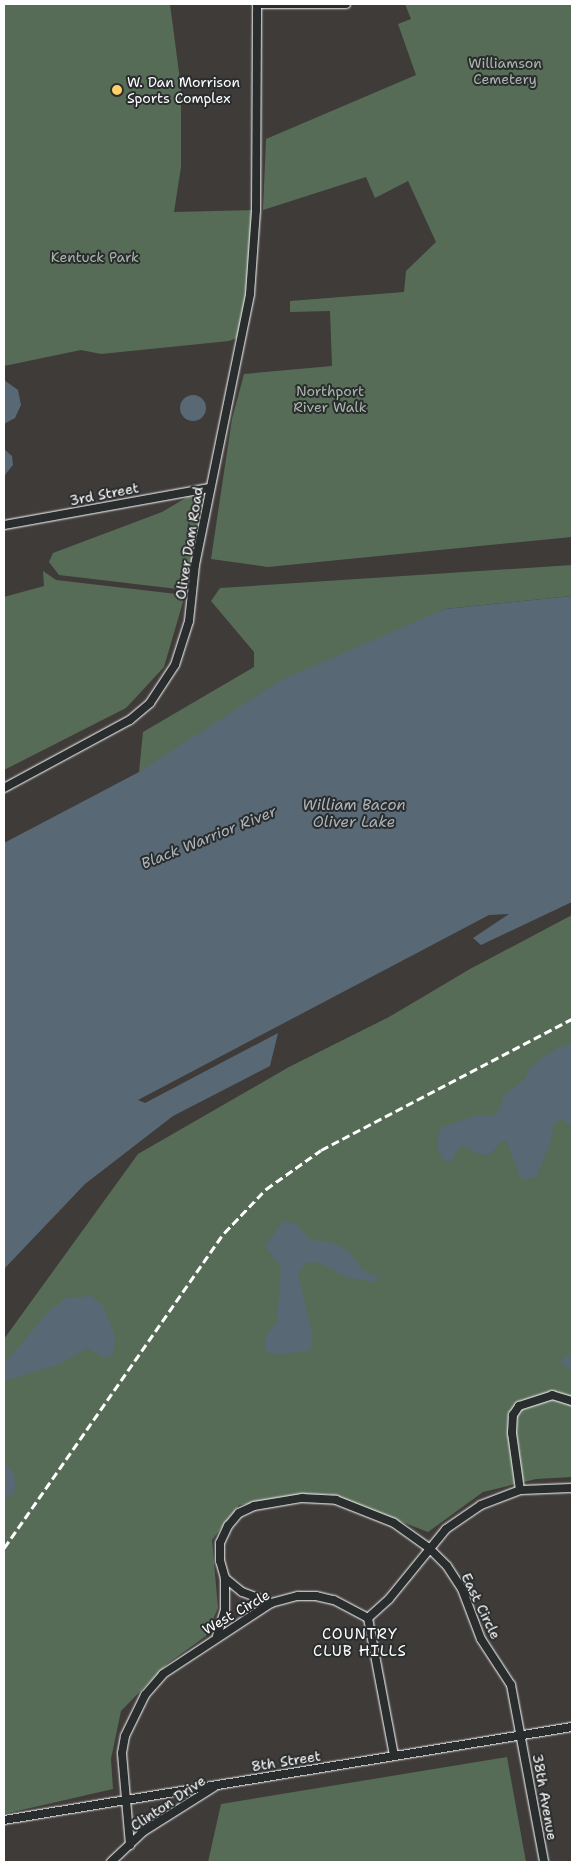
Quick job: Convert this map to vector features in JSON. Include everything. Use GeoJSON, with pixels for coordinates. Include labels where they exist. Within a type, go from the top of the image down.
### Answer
{"type":"FeatureCollection","features":[{"type":"Feature","properties":{"kind":"street"},"geometry":{"type":"LineString","coordinates":[[257,4],[346,4]]}},
{"type":"Feature","properties":{"kind":"street","name":"Oliver Dam Road"},"geometry":{"type":"LineString","coordinates":[[4,788],[107,735],[150,703],[165,685],[175,665],[189,621],[195,565],[250,294],[256,210],[257,4]]}},
{"type":"Feature","properties":{"kind":"street","name":"3rd Street"},"geometry":{"type":"LineString","coordinates":[[4,525],[210,488]]}},
{"type":"Feature","properties":{"kind":"street"},"geometry":{"type":"LineString","coordinates":[[520,1490],[512,1433],[513,1415],[519,1406],[552,1395],[572,1401]]}},
{"type":"Feature","properties":{"kind":"street"},"geometry":{"type":"LineString","coordinates":[[394,1756],[368,1618],[389,1599],[446,1529],[481,1505],[520,1490],[572,1488]]}},
{"type":"Feature","properties":{"kind":"street","name":"East Circle"},"geometry":{"type":"LineString","coordinates":[[217,1636],[225,1610],[225,1578],[219,1552],[228,1526],[245,1510],[272,1501],[302,1498],[336,1500],[394,1523],[429,1548],[447,1566],[462,1589],[481,1639],[507,1677],[521,1736]]}},
{"type":"Feature","properties":{"kind":"street"},"geometry":{"type":"LineString","coordinates":[[225,1578],[242,1592],[271,1602]]}},
{"type":"Feature","properties":{"kind":"street","name":"West Circle"},"geometry":{"type":"LineString","coordinates":[[130,1845],[121,1763],[124,1744],[145,1695],[163,1674],[217,1636],[271,1602],[298,1596],[316,1596],[334,1600],[368,1618]]}},
{"type":"Feature","properties":{"kind":"street","name":"8th Street"},"geometry":{"type":"LineString","coordinates":[[4,1820],[572,1727]]}},
{"type":"Feature","properties":{"kind":"street","name":"38th Avenue"},"geometry":{"type":"LineString","coordinates":[[521,1736],[544,1862]]}},
{"type":"Feature","properties":{"kind":"street","name":"Clinton Drive"},"geometry":{"type":"LineString","coordinates":[[111,1862],[144,1831],[218,1785]]}},
{"type":"Feature","properties":{"kind":"green space","name":"Kentuck Park"},"geometry":{"type":"Polygon","coordinates":[[[4,4],[170,4],[181,88],[181,167],[174,212],[256,210],[242,336],[229,341],[101,354],[81,350],[4,366],[4,4]]]}},
{"type":"Feature","properties":{"kind":"green space"},"geometry":{"type":"Polygon","coordinates":[[[405,4],[572,4],[572,537],[268,567],[211,559],[232,419],[244,374],[332,366],[330,311],[290,312],[290,301],[404,292],[406,271],[436,242],[408,181],[375,198],[366,177],[263,210],[266,139],[416,75],[398,24],[411,19],[405,4]]]}},
{"type":"Feature","properties":{"kind":"green space"},"geometry":{"type":"Polygon","coordinates":[[[189,496],[204,499],[186,590],[59,575],[49,562],[53,553],[162,512],[189,496]]]}},
{"type":"Feature","properties":{"kind":"green space"},"geometry":{"type":"Polygon","coordinates":[[[572,565],[572,596],[445,609],[139,772],[143,732],[254,667],[254,652],[211,601],[220,588],[572,565]]]}},
{"type":"Feature","properties":{"kind":"green space"},"geometry":{"type":"Polygon","coordinates":[[[43,571],[56,580],[185,595],[164,667],[126,708],[4,770],[4,597],[44,586],[43,571]]]}},
{"type":"Feature","properties":{"kind":"green space"},"geometry":{"type":"Polygon","coordinates":[[[572,915],[572,1477],[536,1479],[483,1492],[428,1532],[329,1494],[239,1505],[212,1540],[218,1608],[206,1636],[167,1664],[121,1711],[111,1759],[113,1789],[4,1814],[4,1339],[138,1154],[289,1067],[389,1017],[470,969],[572,915]]]}},
{"type":"Feature","properties":{"kind":"green space"},"geometry":{"type":"Polygon","coordinates":[[[507,1757],[526,1862],[208,1862],[221,1804],[507,1757]]]}},
{"type":"Feature","properties":{"kind":"water"},"geometry":{"type":"Polygon","coordinates":[[[4,380],[18,390],[21,405],[15,418],[4,424],[4,380]]]}},
{"type":"Feature","properties":{"kind":"water"},"geometry":{"type":"Polygon","coordinates":[[[193,395],[202,399],[206,408],[202,417],[193,421],[184,417],[180,408],[184,399],[193,395]]]}},
{"type":"Feature","properties":{"kind":"water"},"geometry":{"type":"Polygon","coordinates":[[[4,449],[12,456],[13,465],[4,476],[4,449]]]}},
{"type":"Feature","properties":{"kind":"water","name":"William Bacon Oliver Lake"},"geometry":{"type":"Polygon","coordinates":[[[572,596],[572,902],[481,945],[473,938],[509,914],[489,915],[138,1100],[145,1103],[278,1033],[270,1066],[173,1116],[85,1184],[4,1269],[4,843],[139,772],[281,680],[445,609],[572,596]]]}},
{"type":"Feature","properties":{"kind":"water"},"geometry":{"type":"Polygon","coordinates":[[[572,1043],[572,1126],[561,1119],[554,1124],[550,1144],[536,1177],[524,1180],[520,1177],[506,1140],[499,1143],[490,1155],[479,1154],[464,1146],[459,1148],[451,1162],[442,1159],[437,1148],[440,1128],[477,1115],[496,1115],[505,1094],[524,1080],[531,1066],[560,1047],[572,1043]]]}},
{"type":"Feature","properties":{"kind":"water"},"geometry":{"type":"Polygon","coordinates":[[[284,1220],[297,1225],[311,1240],[331,1242],[350,1252],[361,1269],[379,1278],[376,1282],[346,1277],[317,1262],[305,1263],[298,1275],[312,1332],[312,1347],[308,1351],[275,1355],[266,1351],[265,1338],[277,1321],[281,1267],[265,1246],[284,1220]]]}},
{"type":"Feature","properties":{"kind":"water"},"geometry":{"type":"Polygon","coordinates":[[[90,1296],[102,1304],[115,1336],[114,1354],[105,1358],[87,1348],[60,1364],[4,1381],[4,1364],[49,1311],[66,1298],[90,1296]]]}},
{"type":"Feature","properties":{"kind":"water"},"geometry":{"type":"Polygon","coordinates":[[[566,1355],[572,1359],[572,1371],[561,1363],[566,1355]]]}},
{"type":"Feature","properties":{"kind":"water"},"geometry":{"type":"Polygon","coordinates":[[[4,1463],[13,1472],[16,1485],[12,1495],[4,1499],[4,1463]]]}},
{"type":"Feature","properties":{"kind":"railway"},"geometry":{"type":"LineString","coordinates":[[4,1548],[224,1233],[266,1189],[321,1150],[572,1019]]}},
{"type":"Feature","properties":{"kind":"place","name":"W. Dan Morrison Sports Complex"},"geometry":{"type":"Point","coordinates":[117,90]}},
{"type":"Feature","properties":{"kind":"district","name":"COUNTRY CLUB HILLS"},"geometry":{"type":"Point","coordinates":[360,1642]}},
{"type":"Feature","properties":{"kind":"park label","name":"Williamson Cemetery"},"geometry":{"type":"Point","coordinates":[505,72]}},
{"type":"Feature","properties":{"kind":"park label","name":"Northport River Walk"},"geometry":{"type":"Point","coordinates":[330,400]}},
{"type":"Feature","properties":{"kind":"water label","name":"Black Warrior River"},"geometry":{"type":"Point","coordinates":[209,838]}}]}
